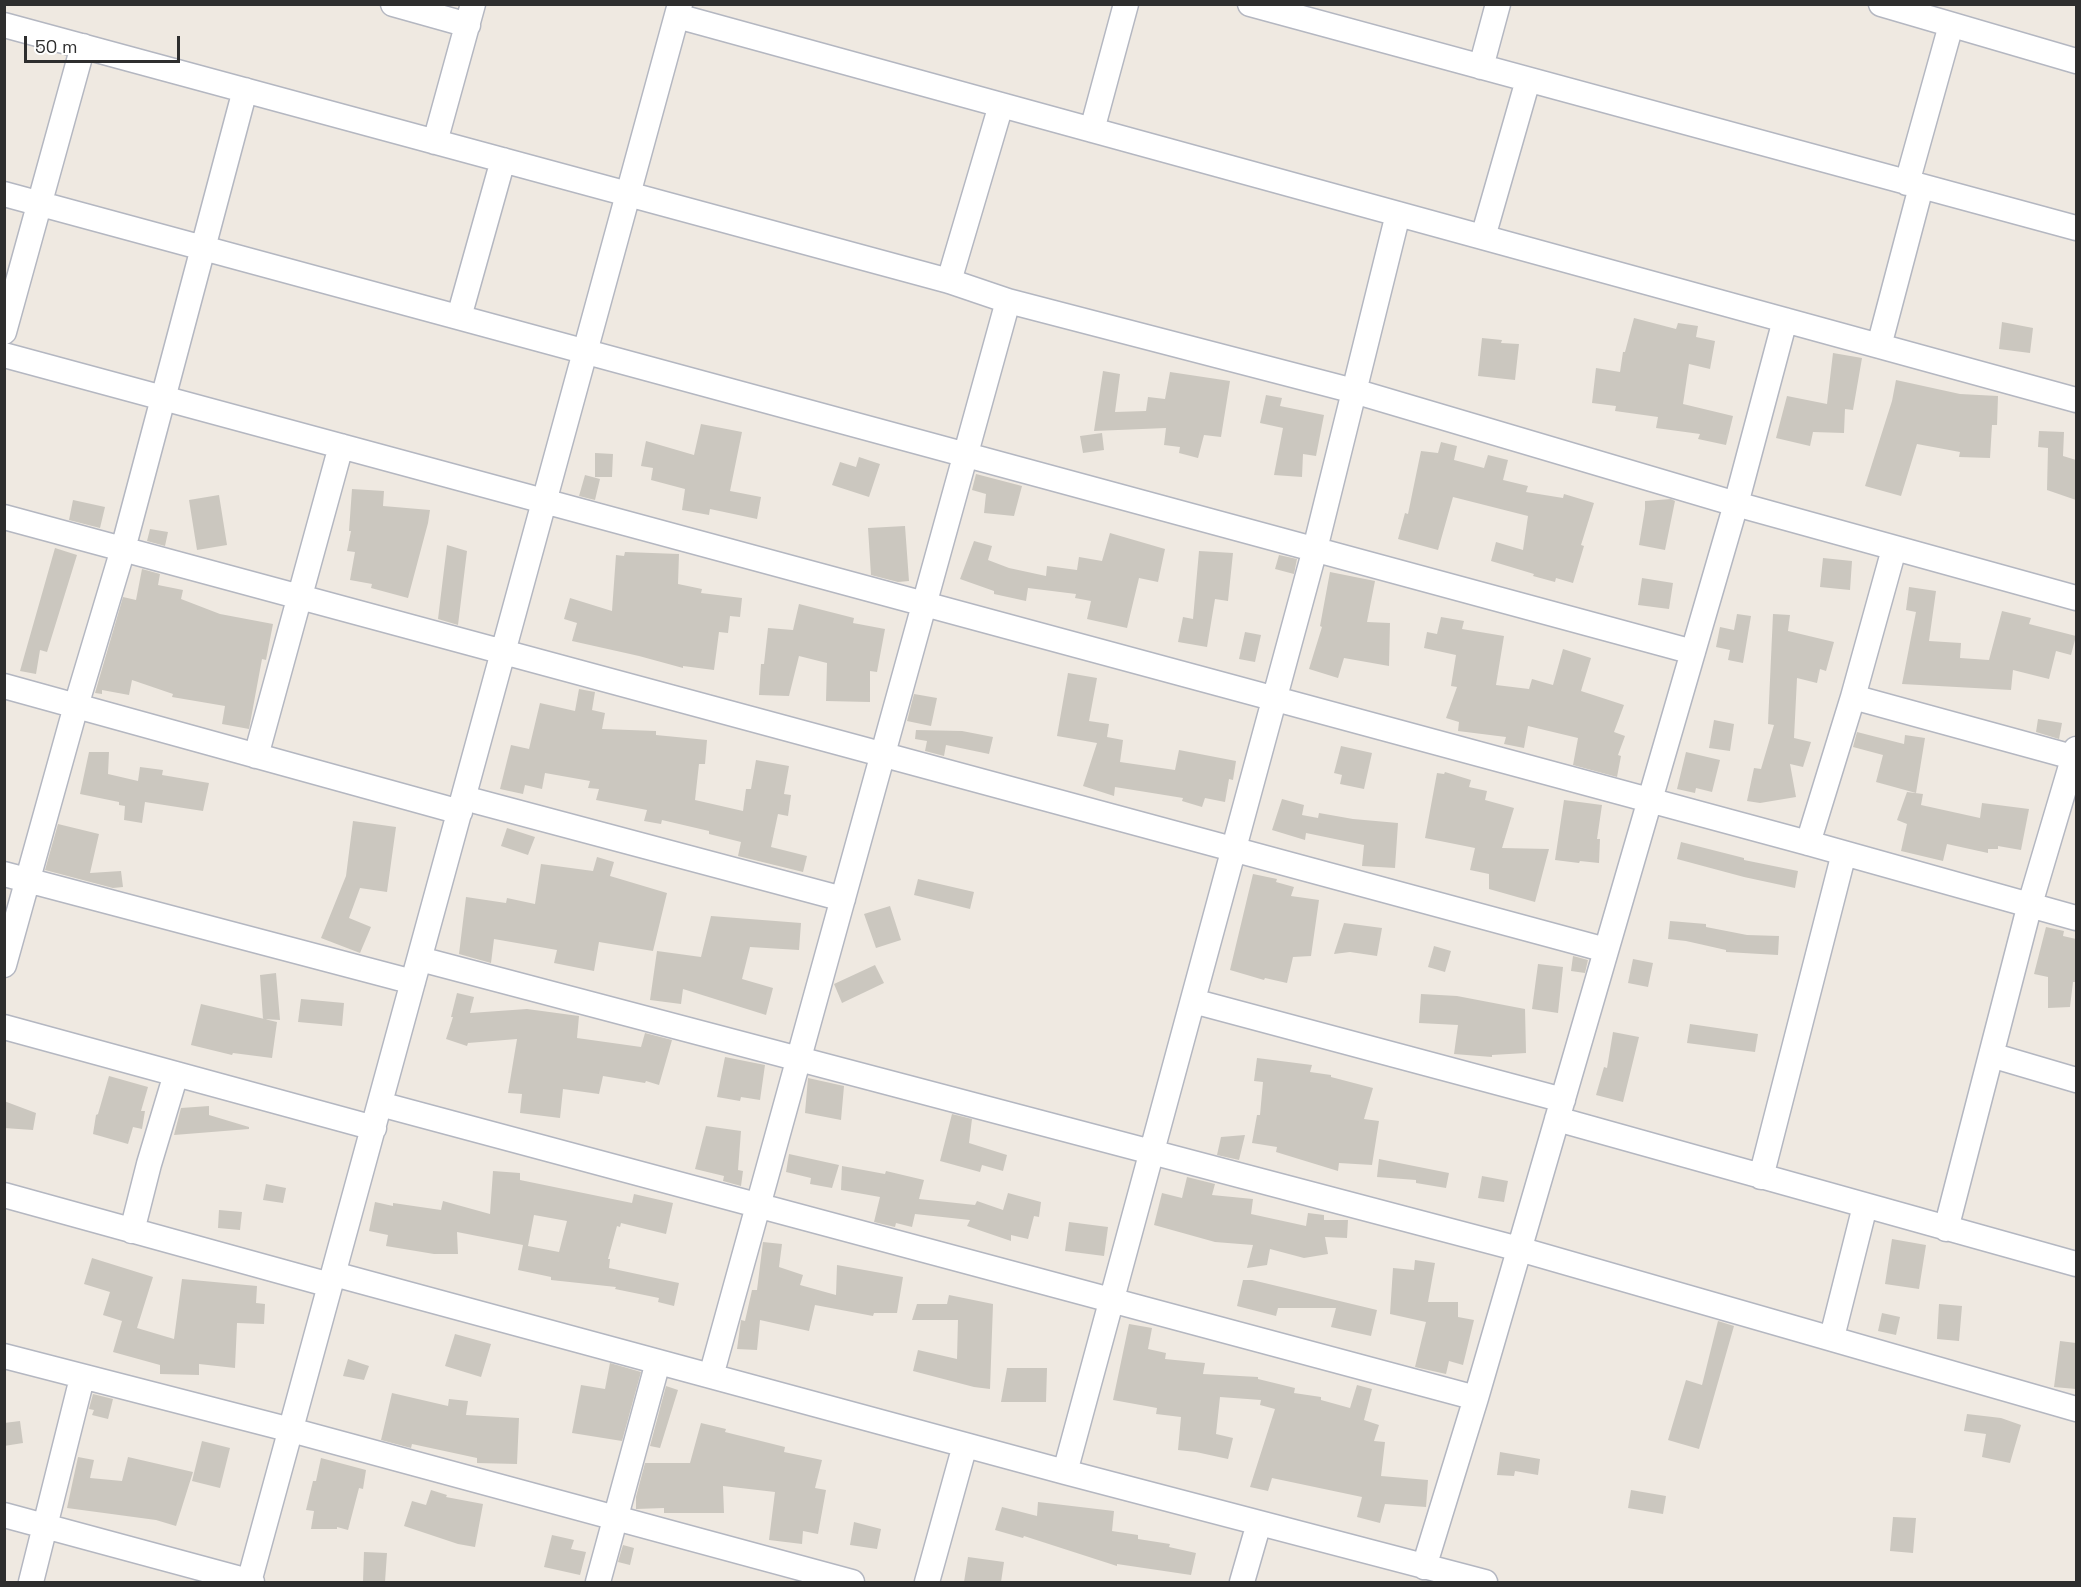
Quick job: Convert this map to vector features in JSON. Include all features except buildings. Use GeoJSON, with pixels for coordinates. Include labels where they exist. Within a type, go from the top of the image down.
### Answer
{"type":"FeatureCollection","features":[{"type":"Feature","properties":{"kind":"street"},"geometry":{"type":"LineString","coordinates":[[393,4],[470,15],[435,142]]}},
{"type":"Feature","properties":{"kind":"street"},"geometry":{"type":"LineString","coordinates":[[1092,130],[1126,4]]}},
{"type":"Feature","properties":{"kind":"street"},"geometry":{"type":"LineString","coordinates":[[1250,4],[2076,228]]}},
{"type":"Feature","properties":{"kind":"street"},"geometry":{"type":"LineString","coordinates":[[1481,67],[1498,4]]}},
{"type":"Feature","properties":{"kind":"street"},"geometry":{"type":"LineString","coordinates":[[1881,4],[2076,62]]}},
{"type":"Feature","properties":{"kind":"street"},"geometry":{"type":"LineString","coordinates":[[4,1515],[250,1582],[679,10],[1001,105],[2076,400]]}},
{"type":"Feature","properties":{"kind":"street"},"geometry":{"type":"LineString","coordinates":[[4,25],[949,281],[1008,301],[1354,391],[1736,504],[2076,598]]}},
{"type":"Feature","properties":{"kind":"street"},"geometry":{"type":"LineString","coordinates":[[1879,345],[1952,25]]}},
{"type":"Feature","properties":{"kind":"street"},"geometry":{"type":"LineString","coordinates":[[4,332],[83,46]]}},
{"type":"Feature","properties":{"kind":"street"},"geometry":{"type":"LineString","coordinates":[[1483,237],[1528,80]]}},
{"type":"Feature","properties":{"kind":"street"},"geometry":{"type":"LineString","coordinates":[[4,965],[76,706],[123,549],[245,90]]}},
{"type":"Feature","properties":{"kind":"street"},"geometry":{"type":"LineString","coordinates":[[949,281],[1001,105]]}},
{"type":"Feature","properties":{"kind":"street"},"geometry":{"type":"LineString","coordinates":[[459,317],[503,160]]}},
{"type":"Feature","properties":{"kind":"street"},"geometry":{"type":"LineString","coordinates":[[4,194],[1693,652]]}},
{"type":"Feature","properties":{"kind":"street"},"geometry":{"type":"LineString","coordinates":[[1065,1472],[1315,549],[1398,214]]}},
{"type":"Feature","properties":{"kind":"street"},"geometry":{"type":"LineString","coordinates":[[711,1376],[1008,301]]}},
{"type":"Feature","properties":{"kind":"street"},"geometry":{"type":"LineString","coordinates":[[1424,1566],[1476,1398],[1736,504],[1785,320]]}},
{"type":"Feature","properties":{"kind":"street"},"geometry":{"type":"LineString","coordinates":[[4,355],[1650,800],[2076,918]]}},
{"type":"Feature","properties":{"kind":"street"},"geometry":{"type":"LineString","coordinates":[[256,756],[341,446]]}},
{"type":"Feature","properties":{"kind":"street"},"geometry":{"type":"LineString","coordinates":[[4,517],[1606,950]]}},
{"type":"Feature","properties":{"kind":"street"},"geometry":{"type":"LineString","coordinates":[[1808,843],[1853,697],[1894,549]]}},
{"type":"Feature","properties":{"kind":"street"},"geometry":{"type":"LineString","coordinates":[[4,686],[256,756],[843,899]]}},
{"type":"Feature","properties":{"kind":"street"},"geometry":{"type":"LineString","coordinates":[[1853,697],[2076,755],[2030,904],[1946,1229]]}},
{"type":"Feature","properties":{"kind":"street"},"geometry":{"type":"LineString","coordinates":[[1761,1177],[1844,853]]}},
{"type":"Feature","properties":{"kind":"street"},"geometry":{"type":"LineString","coordinates":[[4,874],[413,982]]}},
{"type":"Feature","properties":{"kind":"street"},"geometry":{"type":"LineString","coordinates":[[420,959],[1519,1249],[1832,1337],[2076,1409]]}},
{"type":"Feature","properties":{"kind":"street"},"geometry":{"type":"LineString","coordinates":[[1193,1001],[1560,1110],[1761,1177],[2076,1264]]}},
{"type":"Feature","properties":{"kind":"street"},"geometry":{"type":"LineString","coordinates":[[4,1028],[374,1128]]}},
{"type":"Feature","properties":{"kind":"street"},"geometry":{"type":"LineString","coordinates":[[1991,1055],[2076,1080]]}},
{"type":"Feature","properties":{"kind":"street"},"geometry":{"type":"LineString","coordinates":[[132,1231],[176,1074]]}},
{"type":"Feature","properties":{"kind":"street"},"geometry":{"type":"LineString","coordinates":[[380,1104],[1476,1398]]}},
{"type":"Feature","properties":{"kind":"street"},"geometry":{"type":"LineString","coordinates":[[4,1195],[132,1231],[658,1362],[1485,1582]]}},
{"type":"Feature","properties":{"kind":"street"},"geometry":{"type":"LineString","coordinates":[[1832,1337],[1865,1206]]}},
{"type":"Feature","properties":{"kind":"street"},"geometry":{"type":"LineString","coordinates":[[4,1356],[82,1378],[291,1430],[852,1582]]}},
{"type":"Feature","properties":{"kind":"street"},"geometry":{"type":"LineString","coordinates":[[598,1582],[658,1362]]}},
{"type":"Feature","properties":{"kind":"street"},"geometry":{"type":"LineString","coordinates":[[31,1582],[82,1378]]}},
{"type":"Feature","properties":{"kind":"street"},"geometry":{"type":"LineString","coordinates":[[927,1582],[965,1445]]}},
{"type":"Feature","properties":{"kind":"street"},"geometry":{"type":"LineString","coordinates":[[1242,1582],[1259,1523]]}}]}
